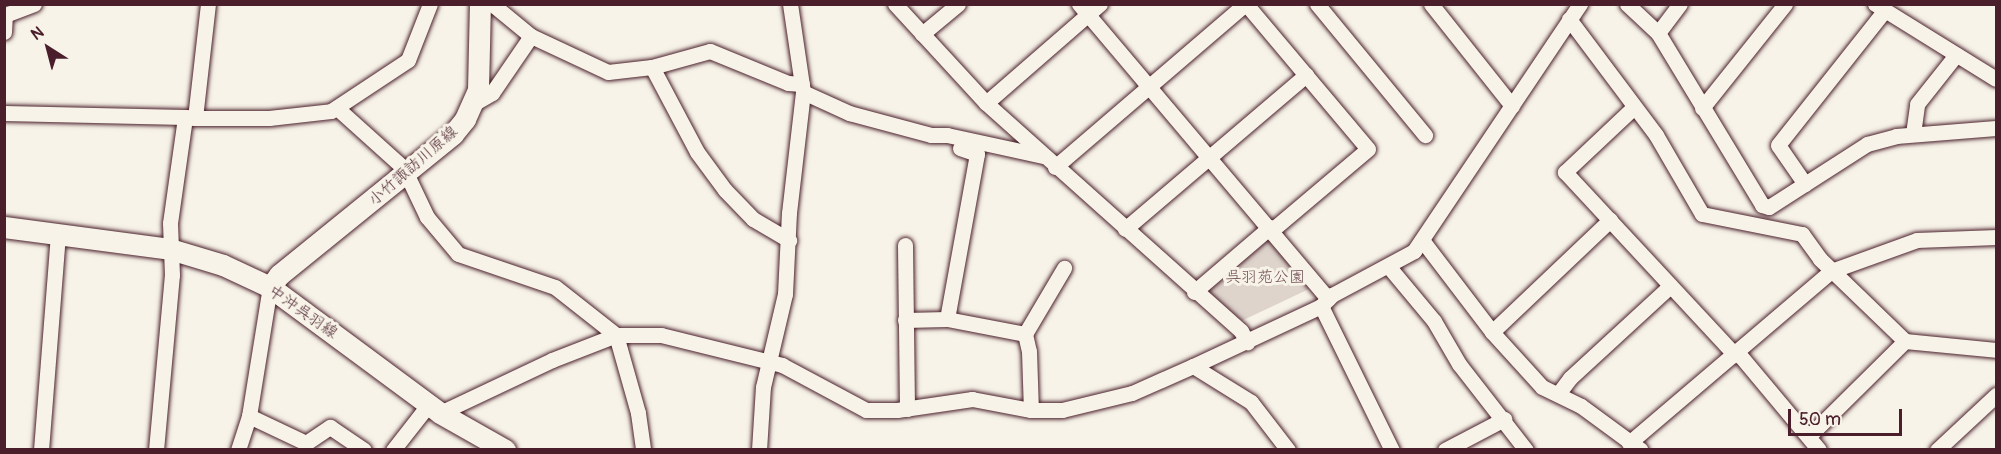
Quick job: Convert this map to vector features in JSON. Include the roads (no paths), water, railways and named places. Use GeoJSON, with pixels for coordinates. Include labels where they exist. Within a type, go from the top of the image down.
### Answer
{"type":"FeatureCollection","features":[{"type":"Feature","properties":{"kind":"main road","name":"小竹諏訪川原線"},"geometry":{"type":"LineString","coordinates":[[270,287],[279,275],[453,134],[473,104],[479,78],[480,4]]}},
{"type":"Feature","properties":{"kind":"main road","name":"中沖呉羽線"},"geometry":{"type":"LineString","coordinates":[[4,227],[170,249],[223,265],[270,287],[435,409],[505,450]]}},
{"type":"Feature","properties":{"kind":"street"},"geometry":{"type":"LineString","coordinates":[[4,32],[5,15],[34,4]]}},
{"type":"Feature","properties":{"kind":"street"},"geometry":{"type":"LineString","coordinates":[[156,450],[172,275],[170,249],[208,4]]}},
{"type":"Feature","properties":{"kind":"street"},"geometry":{"type":"LineString","coordinates":[[4,113],[190,117],[291,116],[337,108],[408,60],[430,4]]}},
{"type":"Feature","properties":{"kind":"street"},"geometry":{"type":"LineString","coordinates":[[492,4],[531,36],[608,72],[652,67],[710,51],[802,88],[849,113],[931,135],[977,154],[947,319]]}},
{"type":"Feature","properties":{"kind":"street"},"geometry":{"type":"LineString","coordinates":[[759,450],[760,408],[785,294],[802,88],[790,4]]}},
{"type":"Feature","properties":{"kind":"street"},"geometry":{"type":"LineString","coordinates":[[895,4],[986,103],[1194,292],[1241,331],[1247,342]]}},
{"type":"Feature","properties":{"kind":"street"},"geometry":{"type":"LineString","coordinates":[[922,34],[958,4]]}},
{"type":"Feature","properties":{"kind":"street"},"geometry":{"type":"LineString","coordinates":[[986,103],[1084,10],[1100,4]]}},
{"type":"Feature","properties":{"kind":"street"},"geometry":{"type":"LineString","coordinates":[[1049,161],[1149,86],[1245,4],[1368,149],[1194,292]]}},
{"type":"Feature","properties":{"kind":"street"},"geometry":{"type":"LineString","coordinates":[[1317,4],[1425,135]]}},
{"type":"Feature","properties":{"kind":"street"},"geometry":{"type":"LineString","coordinates":[[1431,4],[1512,106]]}},
{"type":"Feature","properties":{"kind":"street"},"geometry":{"type":"LineString","coordinates":[[393,450],[435,409],[616,335],[661,335],[770,362],[866,410],[907,409],[972,399],[1030,410],[1062,410],[1132,393],[1247,342],[1389,267],[1414,251],[1580,4]]}},
{"type":"Feature","properties":{"kind":"street"},"geometry":{"type":"LineString","coordinates":[[1627,4],[1658,33],[1762,205],[1769,207],[1867,144],[1913,134],[1996,128]]}},
{"type":"Feature","properties":{"kind":"street"},"geometry":{"type":"LineString","coordinates":[[1658,33],[1680,4]]}},
{"type":"Feature","properties":{"kind":"street"},"geometry":{"type":"LineString","coordinates":[[1702,108],[1785,4]]}},
{"type":"Feature","properties":{"kind":"street"},"geometry":{"type":"LineString","coordinates":[[1805,184],[1778,145],[1880,7],[1996,80]]}},
{"type":"Feature","properties":{"kind":"street"},"geometry":{"type":"LineString","coordinates":[[1084,10],[1271,228],[1324,302],[1392,450]]}},
{"type":"Feature","properties":{"kind":"street"},"geometry":{"type":"LineString","coordinates":[[1569,19],[1656,135],[1702,214],[1802,234],[1831,271],[1905,341],[1996,350]]}},
{"type":"Feature","properties":{"kind":"street"},"geometry":{"type":"LineString","coordinates":[[473,104],[492,93],[531,36]]}},
{"type":"Feature","properties":{"kind":"street"},"geometry":{"type":"LineString","coordinates":[[1913,134],[1917,104],[1956,55]]}},
{"type":"Feature","properties":{"kind":"street"},"geometry":{"type":"LineString","coordinates":[[652,67],[697,153],[726,190],[753,219],[789,240]]}},
{"type":"Feature","properties":{"kind":"street"},"geometry":{"type":"LineString","coordinates":[[1125,229],[1306,75]]}},
{"type":"Feature","properties":{"kind":"street"},"geometry":{"type":"LineString","coordinates":[[1634,107],[1565,172],[1736,354],[1810,435],[1819,450]]}},
{"type":"Feature","properties":{"kind":"street"},"geometry":{"type":"LineString","coordinates":[[337,108],[407,173],[427,217],[458,254],[555,287],[616,335],[638,413],[643,450]]}},
{"type":"Feature","properties":{"kind":"street"},"geometry":{"type":"LineString","coordinates":[[931,135],[947,135],[1049,161]]}},
{"type":"Feature","properties":{"kind":"street"},"geometry":{"type":"LineString","coordinates":[[1492,332],[1610,220]]}},
{"type":"Feature","properties":{"kind":"street"},"geometry":{"type":"LineString","coordinates":[[40,450],[58,233]]}},
{"type":"Feature","properties":{"kind":"street"},"geometry":{"type":"LineString","coordinates":[[1422,240],[1492,332],[1542,387],[1589,411],[1635,446],[1831,271],[1917,240],[1996,237]]}},
{"type":"Feature","properties":{"kind":"street"},"geometry":{"type":"LineString","coordinates":[[905,245],[907,409]]}},
{"type":"Feature","properties":{"kind":"street"},"geometry":{"type":"LineString","coordinates":[[1389,267],[1434,321],[1459,364],[1526,450]]}},
{"type":"Feature","properties":{"kind":"street"},"geometry":{"type":"LineString","coordinates":[[1030,410],[1029,351],[1025,334],[1064,268]]}},
{"type":"Feature","properties":{"kind":"street"},"geometry":{"type":"LineString","coordinates":[[1558,394],[1570,378],[1670,286]]}},
{"type":"Feature","properties":{"kind":"street"},"geometry":{"type":"LineString","coordinates":[[238,450],[249,416],[270,287]]}},
{"type":"Feature","properties":{"kind":"street"},"geometry":{"type":"LineString","coordinates":[[905,320],[947,319],[1025,334]]}},
{"type":"Feature","properties":{"kind":"street"},"geometry":{"type":"LineString","coordinates":[[1810,435],[1905,341]]}},
{"type":"Feature","properties":{"kind":"street"},"geometry":{"type":"LineString","coordinates":[[1193,366],[1257,408],[1288,450]]}},
{"type":"Feature","properties":{"kind":"street"},"geometry":{"type":"LineString","coordinates":[[1937,450],[1996,395]]}},
{"type":"Feature","properties":{"kind":"street"},"geometry":{"type":"LineString","coordinates":[[249,416],[304,446],[330,427],[364,450]]}},
{"type":"Feature","properties":{"kind":"street"},"geometry":{"type":"LineString","coordinates":[[1445,450],[1504,419]]}},
{"type":"Feature","properties":{"kind":"park label","name":"呉羽苑公園"},"geometry":{"type":"Point","coordinates":[1265,277]}}]}
